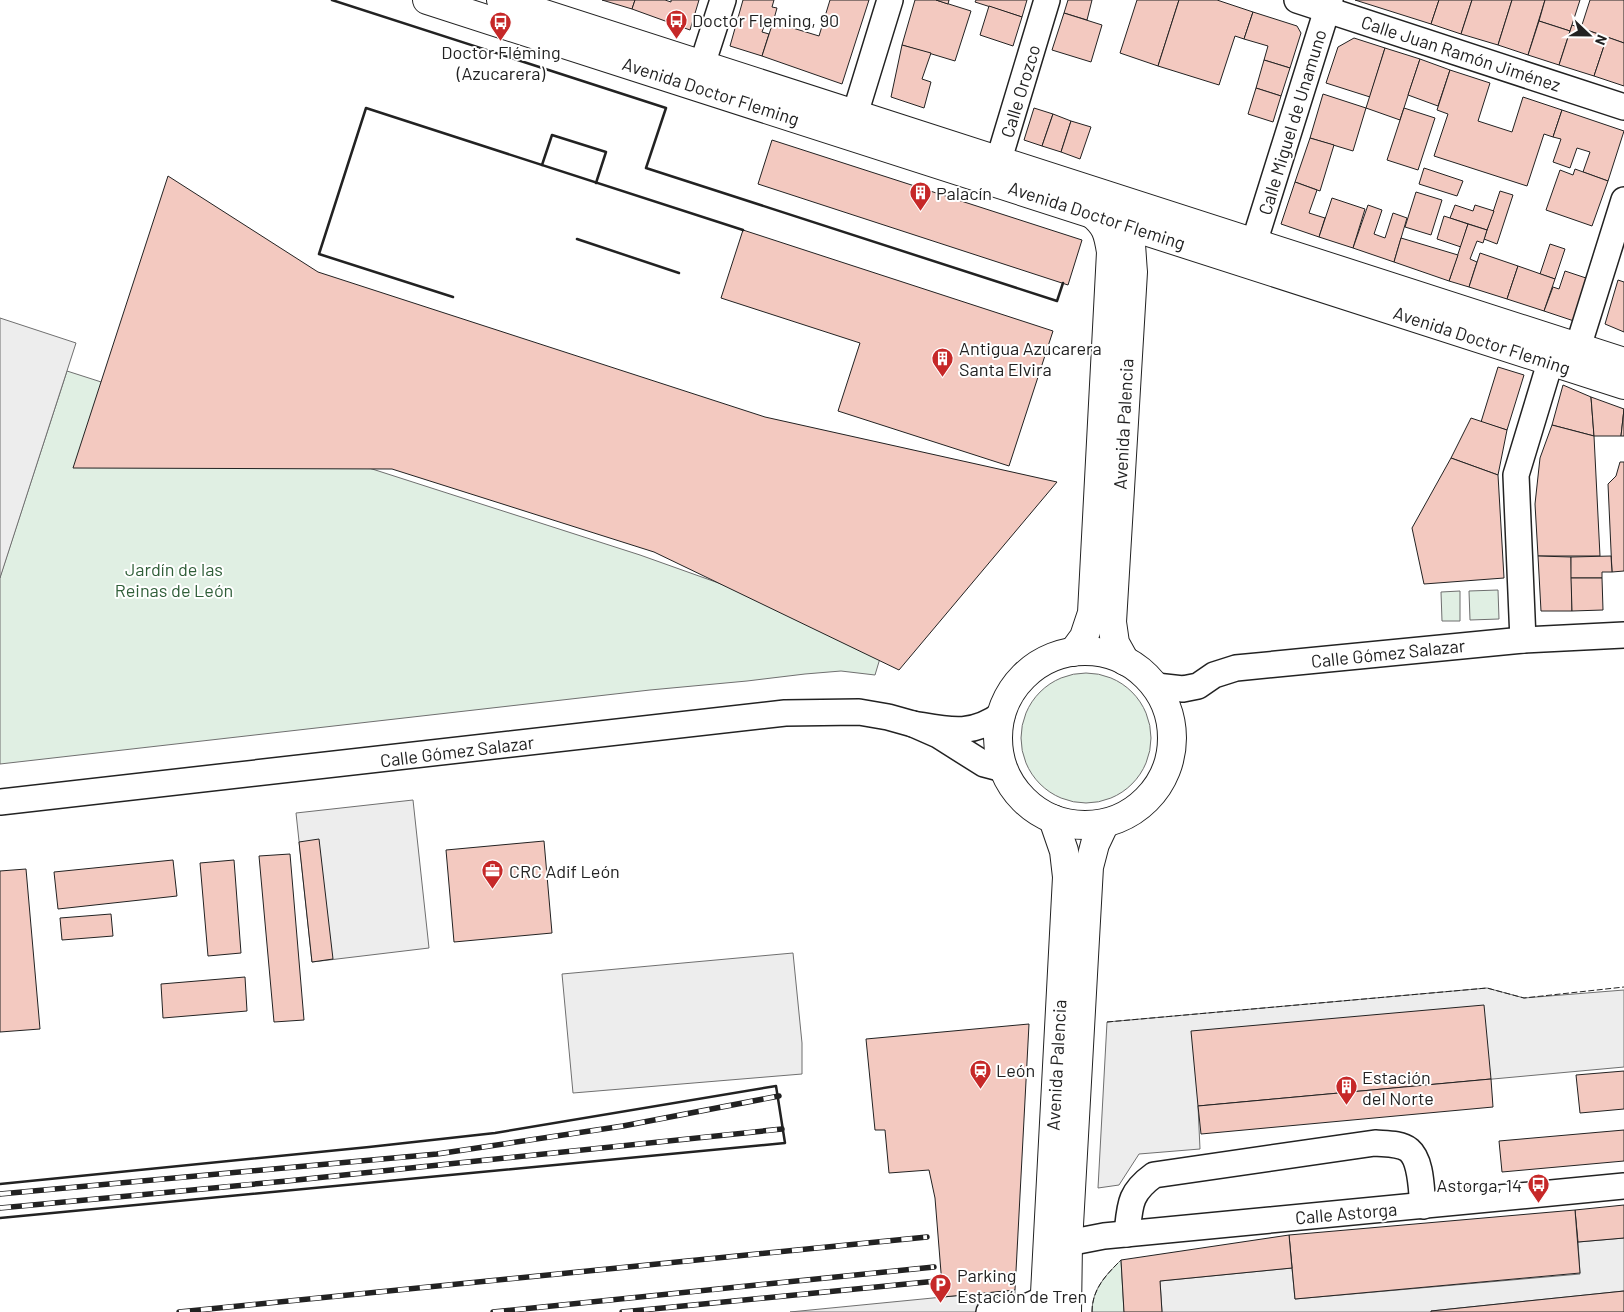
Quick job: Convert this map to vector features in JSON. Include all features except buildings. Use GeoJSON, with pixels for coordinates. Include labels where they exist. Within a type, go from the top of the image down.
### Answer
{"type":"FeatureCollection","features":[{"type":"Feature","properties":{"kind":"main road","name":"Avenida Doctor Fleming"},"geometry":{"type":"LineString","coordinates":[[427,0],[1097,203],[1254,243],[1562,350],[1624,385]]}},
{"type":"Feature","properties":{"kind":"main road","name":"Avenida Doctor Fleming"},"geometry":{"type":"LineString","coordinates":[[501,0],[548,7],[702,65],[855,114],[996,171]]}},
{"type":"Feature","properties":{"kind":"main road","name":"Avenida Doctor Fleming"},"geometry":{"type":"LineString","coordinates":[[1097,203],[1127,225],[1169,238],[1562,350],[1624,362]]}},
{"type":"Feature","properties":{"kind":"main road","name":"Avenida Palencia"},"geometry":{"type":"LineString","coordinates":[[1073,652],[1084,637],[1092,613],[1111,252],[1109,235],[1101,221],[1097,203]]}},
{"type":"Feature","properties":{"kind":"main road","name":"Avenida Palencia"},"geometry":{"type":"LineString","coordinates":[[1125,660],[1115,643],[1112,622],[1133,272],[1127,225]]}},
{"type":"Feature","properties":{"kind":"main road"},"geometry":{"type":"LineString","coordinates":[[1133,272],[1143,255],[1155,245],[1169,238]]}},
{"type":"Feature","properties":{"kind":"main road"},"geometry":{"type":"LineString","coordinates":[[1091,651],[1109,654],[1125,660],[1156,686],[1164,698],[1169,715],[1172,740],[1168,764],[1157,786],[1141,805],[1120,818],[1104,825],[1074,825],[1053,820],[1032,807],[1020,796],[1003,769],[999,751],[998,732],[1002,714],[1012,691],[1028,672],[1049,659],[1073,652],[1091,651]]}},
{"type":"Feature","properties":{"kind":"main road","name":"Avenida Palencia"},"geometry":{"type":"LineString","coordinates":[[1053,820],[1064,851],[1067,877],[1057,1244]]}},
{"type":"Feature","properties":{"kind":"main road","name":"Avenida Palencia"},"geometry":{"type":"LineString","coordinates":[[1057,1244],[1089,867],[1095,844],[1104,825]]}},
{"type":"Feature","properties":{"kind":"main road"},"geometry":{"type":"LineString","coordinates":[[1051,1308],[1057,1244]]}},
{"type":"Feature","properties":{"kind":"street"},"geometry":{"type":"LineString","coordinates":[[702,65],[723,0]]}},
{"type":"Feature","properties":{"kind":"street"},"geometry":{"type":"LineString","coordinates":[[855,114],[890,0]]}},
{"type":"Feature","properties":{"kind":"street","name":"Calle Orozco"},"geometry":{"type":"LineString","coordinates":[[996,171],[1047,0]]}},
{"type":"Feature","properties":{"kind":"street","name":"Calle Juan Ramón Jiménez"},"geometry":{"type":"LineString","coordinates":[[1297,0],[1329,5],[1624,107]]}},
{"type":"Feature","properties":{"kind":"street","name":"Calle Miguel de Unamuno"},"geometry":{"type":"LineString","coordinates":[[1254,243],[1329,5]]}},
{"type":"Feature","properties":{"kind":"street"},"geometry":{"type":"LineString","coordinates":[[1523,640],[1516,475],[1562,350],[1624,200]]}},
{"type":"Feature","properties":{"kind":"street","name":"Calle Gómez Salazar"},"geometry":{"type":"LineString","coordinates":[[1156,686],[1183,689],[1198,686],[1214,675],[1236,668],[1523,640],[1624,635]]}},
{"type":"Feature","properties":{"kind":"street","name":"Calle Gómez Salazar"},"geometry":{"type":"LineString","coordinates":[[0,802],[785,713],[859,712],[943,729],[968,730],[983,725],[1002,714]]}},
{"type":"Feature","properties":{"kind":"street","name":"Calle Gómez Salazar"},"geometry":{"type":"LineString","coordinates":[[913,724],[938,735],[984,764],[1003,769]]}},
{"type":"Feature","properties":{"kind":"street"},"geometry":{"type":"LineString","coordinates":[[1127,1234],[1134,1195],[1141,1184],[1154,1175],[1375,1143],[1393,1144],[1409,1151],[1419,1167],[1423,1206]]}},
{"type":"Feature","properties":{"kind":"street","name":"Calle Astorga"},"geometry":{"type":"LineString","coordinates":[[1057,1244],[1104,1236],[1624,1186]]}},
{"type":"Feature","properties":{"kind":"street"},"geometry":{"type":"LineString","coordinates":[[989,1312],[1026,1307],[1051,1308]]}},
{"type":"Feature","properties":{"kind":"green space","name":"Jardín de las Reinas de León"},"geometry":{"type":"Polygon","coordinates":[[[67,371],[640,555],[741,591],[884,645],[875,675],[841,671],[805,674],[0,764],[0,577],[67,371]]]}},
{"type":"Feature","properties":{"kind":"green space"},"geometry":{"type":"Polygon","coordinates":[[[1498,590],[1499,619],[1470,620],[1469,591],[1498,590]]]}},
{"type":"Feature","properties":{"kind":"green space"},"geometry":{"type":"Polygon","coordinates":[[[1460,591],[1460,621],[1442,621],[1441,592],[1460,591]]]}},
{"type":"Feature","properties":{"kind":"green space"},"geometry":{"type":"Polygon","coordinates":[[[1086,673],[1099,674],[1111,678],[1132,692],[1146,713],[1150,725],[1150,751],[1146,763],[1132,784],[1111,798],[1099,802],[1086,803],[1073,802],[1061,798],[1040,784],[1026,763],[1022,751],[1021,738],[1022,725],[1026,713],[1040,692],[1061,678],[1073,674],[1086,673]]]}},
{"type":"Feature","properties":{"kind":"green space"},"geometry":{"type":"Polygon","coordinates":[[[1121,1260],[1124,1312],[1092,1312],[1097,1289],[1121,1260]]]}},
{"type":"Feature","properties":{"kind":"shaded area"},"geometry":{"type":"Polygon","coordinates":[[[0,318],[76,343],[0,578],[0,318]]]}},
{"type":"Feature","properties":{"kind":"shaded area"},"geometry":{"type":"Polygon","coordinates":[[[413,800],[429,948],[312,962],[296,813],[413,800]]]}},
{"type":"Feature","properties":{"kind":"shaded area"},"geometry":{"type":"Polygon","coordinates":[[[793,953],[802,1043],[802,1074],[573,1093],[562,974],[793,953]]]}},
{"type":"Feature","properties":{"kind":"shaded area"},"geometry":{"type":"Polygon","coordinates":[[[1487,988],[1524,998],[1624,990],[1624,1067],[1198,1106],[1200,1149],[1139,1154],[1119,1185],[1098,1188],[1107,1022],[1487,988]]]}},
{"type":"Feature","properties":{"kind":"shaded area"},"geometry":{"type":"Polygon","coordinates":[[[1624,1238],[1624,1291],[1431,1312],[1162,1312],[1160,1281],[1292,1268],[1295,1299],[1580,1274],[1578,1242],[1624,1238]]]}},
{"type":"Feature","properties":{"kind":"shaded area","name":"Parking Estación de Tren"},"geometry":{"type":"Polygon","coordinates":[[[1015,1290],[1015,1312],[790,1312],[943,1297],[1015,1290]]]}},
{"type":"Feature","properties":{"kind":"railway"},"geometry":{"type":"LineString","coordinates":[[0,1194],[437,1154],[623,1126],[779,1096]]}},
{"type":"Feature","properties":{"kind":"railway"},"geometry":{"type":"LineString","coordinates":[[0,1208],[287,1181],[782,1129]]}},
{"type":"Feature","properties":{"kind":"railway"},"geometry":{"type":"LineString","coordinates":[[179,1312],[927,1237]]}},
{"type":"Feature","properties":{"kind":"railway"},"geometry":{"type":"LineString","coordinates":[[493,1312],[934,1267]]}},
{"type":"Feature","properties":{"kind":"railway"},"geometry":{"type":"LineString","coordinates":[[622,1312],[937,1281]]}},
{"type":"Feature","properties":{"kind":"fence"},"geometry":{"type":"LineString","coordinates":[[1107,1022],[1487,988],[1524,998],[1624,987]]}},
{"type":"Feature","properties":{"kind":"fence"},"geometry":{"type":"LineString","coordinates":[[1092,1312],[1097,1289],[1121,1260]]}},
{"type":"Feature","properties":{"kind":"wall"},"geometry":{"type":"LineString","coordinates":[[332,0],[666,108],[646,168],[1057,301],[1063,283]]}},
{"type":"Feature","properties":{"kind":"wall"},"geometry":{"type":"LineString","coordinates":[[453,297],[319,254],[366,108],[743,230]]}},
{"type":"Feature","properties":{"kind":"wall"},"geometry":{"type":"LineString","coordinates":[[542,165],[552,135],[606,152],[596,183]]}},
{"type":"Feature","properties":{"kind":"wall"},"geometry":{"type":"LineString","coordinates":[[577,239],[679,273]]}},
{"type":"Feature","properties":{"kind":"wall"},"geometry":{"type":"LineString","coordinates":[[0,1184],[495,1133],[776,1086],[785,1143],[0,1218]]}},
{"type":"Feature","properties":{"kind":"place","name":"Doctor Fleming, 90"},"geometry":{"type":"Point","coordinates":[676,39]}},
{"type":"Feature","properties":{"kind":"place","name":"Doctor Fléming (Azucarera)"},"geometry":{"type":"Point","coordinates":[501,41]}},
{"type":"Feature","properties":{"kind":"place","name":"Palacín"},"geometry":{"type":"Point","coordinates":[920,212]}},
{"type":"Feature","properties":{"kind":"place","name":"Antigua Azucarera Santa Elvira"},"geometry":{"type":"Point","coordinates":[943,377]}},
{"type":"Feature","properties":{"kind":"place","name":"CRC Adif León"},"geometry":{"type":"Point","coordinates":[493,890]}},
{"type":"Feature","properties":{"kind":"place","name":"León"},"geometry":{"type":"Point","coordinates":[980,1089]}},
{"type":"Feature","properties":{"kind":"place","name":"Estación del Norte"},"geometry":{"type":"Point","coordinates":[1346,1106]}},
{"type":"Feature","properties":{"kind":"place","name":"Astorga, 14"},"geometry":{"type":"Point","coordinates":[1538,1204]}},
{"type":"Feature","properties":{"kind":"place","name":"Parking Estación de Tren"},"geometry":{"type":"Point","coordinates":[941,1304]}}]}
